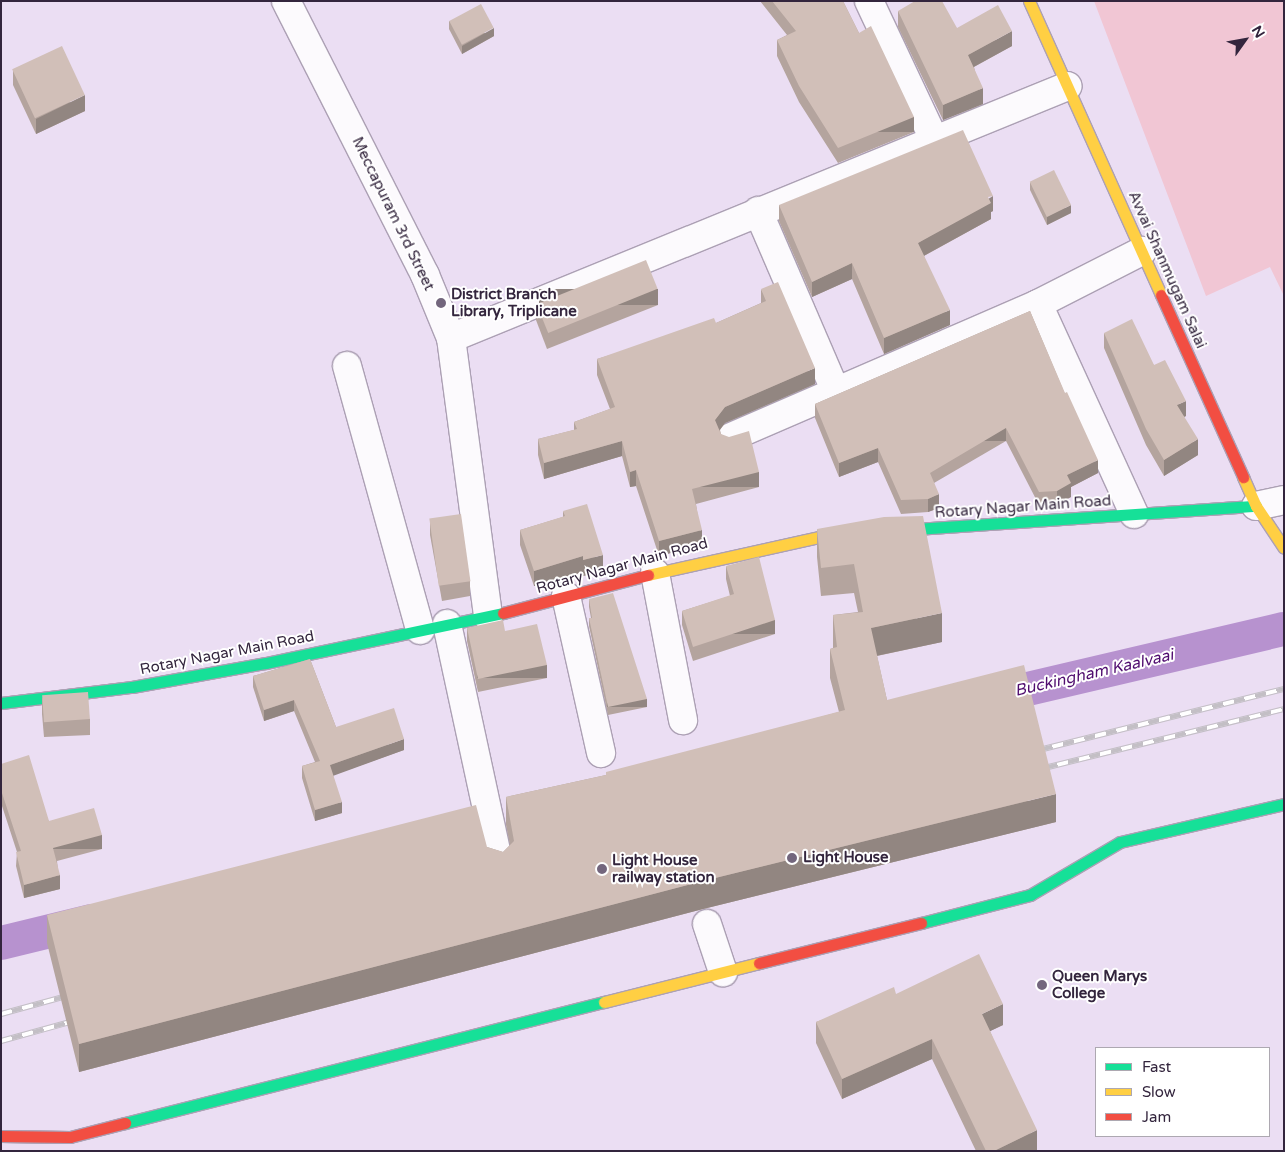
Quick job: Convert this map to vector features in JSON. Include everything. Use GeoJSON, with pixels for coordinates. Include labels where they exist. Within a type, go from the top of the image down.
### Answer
{"type":"FeatureCollection","features":[{"type":"Feature","properties":{"kind":"street","name":"Meccapuram 3rd Street"},"geometry":{"type":"LineString","coordinates":[[286,1],[425,275],[450,338],[488,617]]}},
{"type":"Feature","properties":{"kind":"street"},"geometry":{"type":"LineString","coordinates":[[869,1],[935,141]]}},
{"type":"Feature","properties":{"kind":"street","name":"Avvai Shanmugam Salai"},"geometry":{"type":"LineString","coordinates":[[1029,1],[1256,506],[1281,542]]}},
{"type":"Feature","properties":{"kind":"street"},"geometry":{"type":"LineString","coordinates":[[450,338],[1068,86]]}},
{"type":"Feature","properties":{"kind":"street"},"geometry":{"type":"LineString","coordinates":[[758,211],[835,390]]}},
{"type":"Feature","properties":{"kind":"street"},"geometry":{"type":"LineString","coordinates":[[731,436],[1038,304],[1142,251]]}},
{"type":"Feature","properties":{"kind":"street"},"geometry":{"type":"LineString","coordinates":[[1038,304],[1134,514]]}},
{"type":"Feature","properties":{"kind":"street"},"geometry":{"type":"LineString","coordinates":[[347,366],[420,630]]}},
{"type":"Feature","properties":{"kind":"street"},"geometry":{"type":"LineString","coordinates":[[1256,506],[1284,500]]}},
{"type":"Feature","properties":{"kind":"street","name":"Rotary Nagar Main Road"},"geometry":{"type":"LineString","coordinates":[[1,703],[141,685],[488,617],[655,573],[841,532],[953,528],[1256,506]]}},
{"type":"Feature","properties":{"kind":"street"},"geometry":{"type":"LineString","coordinates":[[655,573],[683,720]]}},
{"type":"Feature","properties":{"kind":"street"},"geometry":{"type":"LineString","coordinates":[[566,596],[601,753]]}},
{"type":"Feature","properties":{"kind":"street"},"geometry":{"type":"LineString","coordinates":[[447,624],[499,865]]}},
{"type":"Feature","properties":{"kind":"street"},"geometry":{"type":"LineString","coordinates":[[1,1136],[70,1138],[1030,895],[1120,842],[1284,804]]}},
{"type":"Feature","properties":{"kind":"street"},"geometry":{"type":"LineString","coordinates":[[707,924],[722,972]]}},
{"type":"Feature","properties":{"kind":"shaded area"},"geometry":{"type":"Polygon","coordinates":[[[1094,1],[1284,1],[1284,296],[1270,267],[1206,296],[1094,1]]]}},
{"type":"Feature","properties":{"kind":"building"},"geometry":{"type":"Polygon","coordinates":[[[772,1],[843,1],[859,33],[871,26],[914,117],[838,148],[799,86],[777,40],[796,31],[772,1]]]}},
{"type":"Feature","properties":{"kind":"building"},"geometry":{"type":"Polygon","coordinates":[[[915,1],[942,1],[957,28],[998,5],[1012,31],[968,55],[983,88],[943,105],[898,11],[915,1]]]}},
{"type":"Feature","properties":{"kind":"building"},"geometry":{"type":"Polygon","coordinates":[[[481,4],[494,28],[462,45],[449,21],[481,4]]]}},
{"type":"Feature","properties":{"kind":"building"},"geometry":{"type":"Polygon","coordinates":[[[62,46],[85,95],[35,118],[12,69],[62,46]]]}},
{"type":"Feature","properties":{"kind":"building"},"geometry":{"type":"Polygon","coordinates":[[[963,130],[993,196],[988,197],[991,203],[918,243],[950,310],[884,338],[852,263],[812,282],[779,205],[963,130]]]}},
{"type":"Feature","properties":{"kind":"building"},"geometry":{"type":"Polygon","coordinates":[[[1054,170],[1071,205],[1047,217],[1030,182],[1054,170]]]}},
{"type":"Feature","properties":{"kind":"building"},"geometry":{"type":"Polygon","coordinates":[[[646,260],[658,289],[548,333],[537,304],[646,260]]]}},
{"type":"Feature","properties":{"kind":"building"},"geometry":{"type":"Polygon","coordinates":[[[778,282],[815,368],[725,407],[715,420],[721,434],[729,437],[749,431],[759,472],[692,489],[702,530],[659,541],[636,470],[630,472],[622,441],[544,463],[538,439],[577,429],[574,422],[615,407],[597,359],[714,318],[716,323],[766,301],[761,289],[778,282]]]}},
{"type":"Feature","properties":{"kind":"building"},"geometry":{"type":"Polygon","coordinates":[[[1030,311],[1065,393],[1067,392],[1098,460],[1067,475],[1071,483],[1057,491],[1039,492],[1006,428],[930,473],[939,494],[928,499],[901,500],[878,448],[839,463],[815,404],[1030,311]]]}},
{"type":"Feature","properties":{"kind":"building"},"geometry":{"type":"Polygon","coordinates":[[[1132,319],[1154,365],[1165,360],[1186,401],[1177,405],[1198,439],[1164,460],[1146,429],[1104,333],[1132,319]]]}},
{"type":"Feature","properties":{"kind":"building"},"geometry":{"type":"Polygon","coordinates":[[[587,504],[603,555],[583,560],[583,556],[534,571],[520,530],[565,516],[563,511],[587,504]]]}},
{"type":"Feature","properties":{"kind":"building"},"geometry":{"type":"Polygon","coordinates":[[[461,514],[470,581],[439,586],[429,518],[461,514]]]}},
{"type":"Feature","properties":{"kind":"building","name":"Light House railway station"},"geometry":{"type":"Polygon","coordinates":[[[923,516],[942,613],[871,628],[887,700],[1024,665],[1056,794],[703,881],[79,1044],[47,915],[476,805],[487,847],[503,852],[514,841],[506,797],[606,775],[606,772],[845,710],[830,649],[837,647],[833,615],[863,612],[854,564],[821,568],[817,529],[884,517],[923,516]]]}},
{"type":"Feature","properties":{"kind":"building"},"geometry":{"type":"Polygon","coordinates":[[[759,557],[775,620],[693,647],[682,611],[734,594],[726,566],[759,557]]]}},
{"type":"Feature","properties":{"kind":"building"},"geometry":{"type":"Polygon","coordinates":[[[613,593],[647,699],[608,707],[589,618],[592,618],[589,599],[613,593]]]}},
{"type":"Feature","properties":{"kind":"building"},"geometry":{"type":"Polygon","coordinates":[[[503,620],[505,631],[537,624],[547,665],[478,679],[467,628],[503,620]]]}},
{"type":"Feature","properties":{"kind":"building"},"geometry":{"type":"Polygon","coordinates":[[[310,659],[336,727],[394,708],[404,739],[330,765],[342,802],[315,810],[302,766],[320,761],[294,700],[264,710],[253,676],[310,659]]]}},
{"type":"Feature","properties":{"kind":"building"},"geometry":{"type":"Polygon","coordinates":[[[88,692],[90,719],[44,722],[42,695],[88,692]]]}},
{"type":"Feature","properties":{"kind":"building"},"geometry":{"type":"Polygon","coordinates":[[[29,755],[49,821],[94,808],[102,835],[53,848],[60,875],[24,885],[16,852],[21,851],[1,790],[1,764],[29,755]]]}},
{"type":"Feature","properties":{"kind":"building"},"geometry":{"type":"Polygon","coordinates":[[[979,954],[1003,1004],[982,1014],[1037,1130],[994,1151],[986,1151],[932,1039],[842,1079],[816,1022],[894,987],[896,994],[979,954]]]}},
{"type":"Feature","properties":{"kind":"waterway","name":"Buckingham Kaalvaai"},"geometry":{"type":"LineString","coordinates":[[985,699],[1284,629]]}},
{"type":"Feature","properties":{"kind":"waterway","name":"Buckingham Kaalvaai"},"geometry":{"type":"LineString","coordinates":[[1,943],[91,921]]}},
{"type":"Feature","properties":{"kind":"railway"},"geometry":{"type":"LineString","coordinates":[[1031,752],[1284,689]]}},
{"type":"Feature","properties":{"kind":"railway"},"geometry":{"type":"LineString","coordinates":[[1036,770],[1284,709]]}},
{"type":"Feature","properties":{"kind":"railway"},"geometry":{"type":"LineString","coordinates":[[1,1014],[74,994]]}},
{"type":"Feature","properties":{"kind":"railway"},"geometry":{"type":"LineString","coordinates":[[1,1041],[81,1019]]}},
{"type":"Feature","properties":{"kind":"traffic: fast"},"geometry":{"type":"LineString","coordinates":[[828,535],[1256,506]]}},
{"type":"Feature","properties":{"kind":"traffic: fast"},"geometry":{"type":"LineString","coordinates":[[1,703],[132,687],[266,663],[503,613]]}},
{"type":"Feature","properties":{"kind":"traffic: fast"},"geometry":{"type":"LineString","coordinates":[[921,923],[1030,895],[1120,842],[1284,804]]}},
{"type":"Feature","properties":{"kind":"traffic: fast"},"geometry":{"type":"LineString","coordinates":[[125,1123],[604,1002]]}},
{"type":"Feature","properties":{"kind":"traffic: slow"},"geometry":{"type":"LineString","coordinates":[[1029,1],[1161,295]]}},
{"type":"Feature","properties":{"kind":"traffic: slow"},"geometry":{"type":"LineString","coordinates":[[1243,477],[1256,506],[1284,548]]}},
{"type":"Feature","properties":{"kind":"traffic: slow"},"geometry":{"type":"LineString","coordinates":[[648,575],[828,535]]}},
{"type":"Feature","properties":{"kind":"traffic: slow"},"geometry":{"type":"LineString","coordinates":[[604,1002],[759,963]]}},
{"type":"Feature","properties":{"kind":"traffic: jam"},"geometry":{"type":"LineString","coordinates":[[1161,295],[1243,477]]}},
{"type":"Feature","properties":{"kind":"traffic: jam"},"geometry":{"type":"LineString","coordinates":[[503,613],[648,575]]}},
{"type":"Feature","properties":{"kind":"traffic: jam"},"geometry":{"type":"LineString","coordinates":[[759,963],[921,923]]}},
{"type":"Feature","properties":{"kind":"traffic: jam"},"geometry":{"type":"LineString","coordinates":[[1,1136],[70,1137],[125,1123]]}},
{"type":"Feature","properties":{"kind":"place","name":"District Branch Library, Triplicane"},"geometry":{"type":"Point","coordinates":[441,303]}},
{"type":"Feature","properties":{"kind":"place","name":"Light House"},"geometry":{"type":"Point","coordinates":[792,858]}},
{"type":"Feature","properties":{"kind":"place","name":"Light House railway station"},"geometry":{"type":"Point","coordinates":[602,869]}},
{"type":"Feature","properties":{"kind":"place","name":"Queen Marys College"},"geometry":{"type":"Point","coordinates":[1042,985]}}]}
